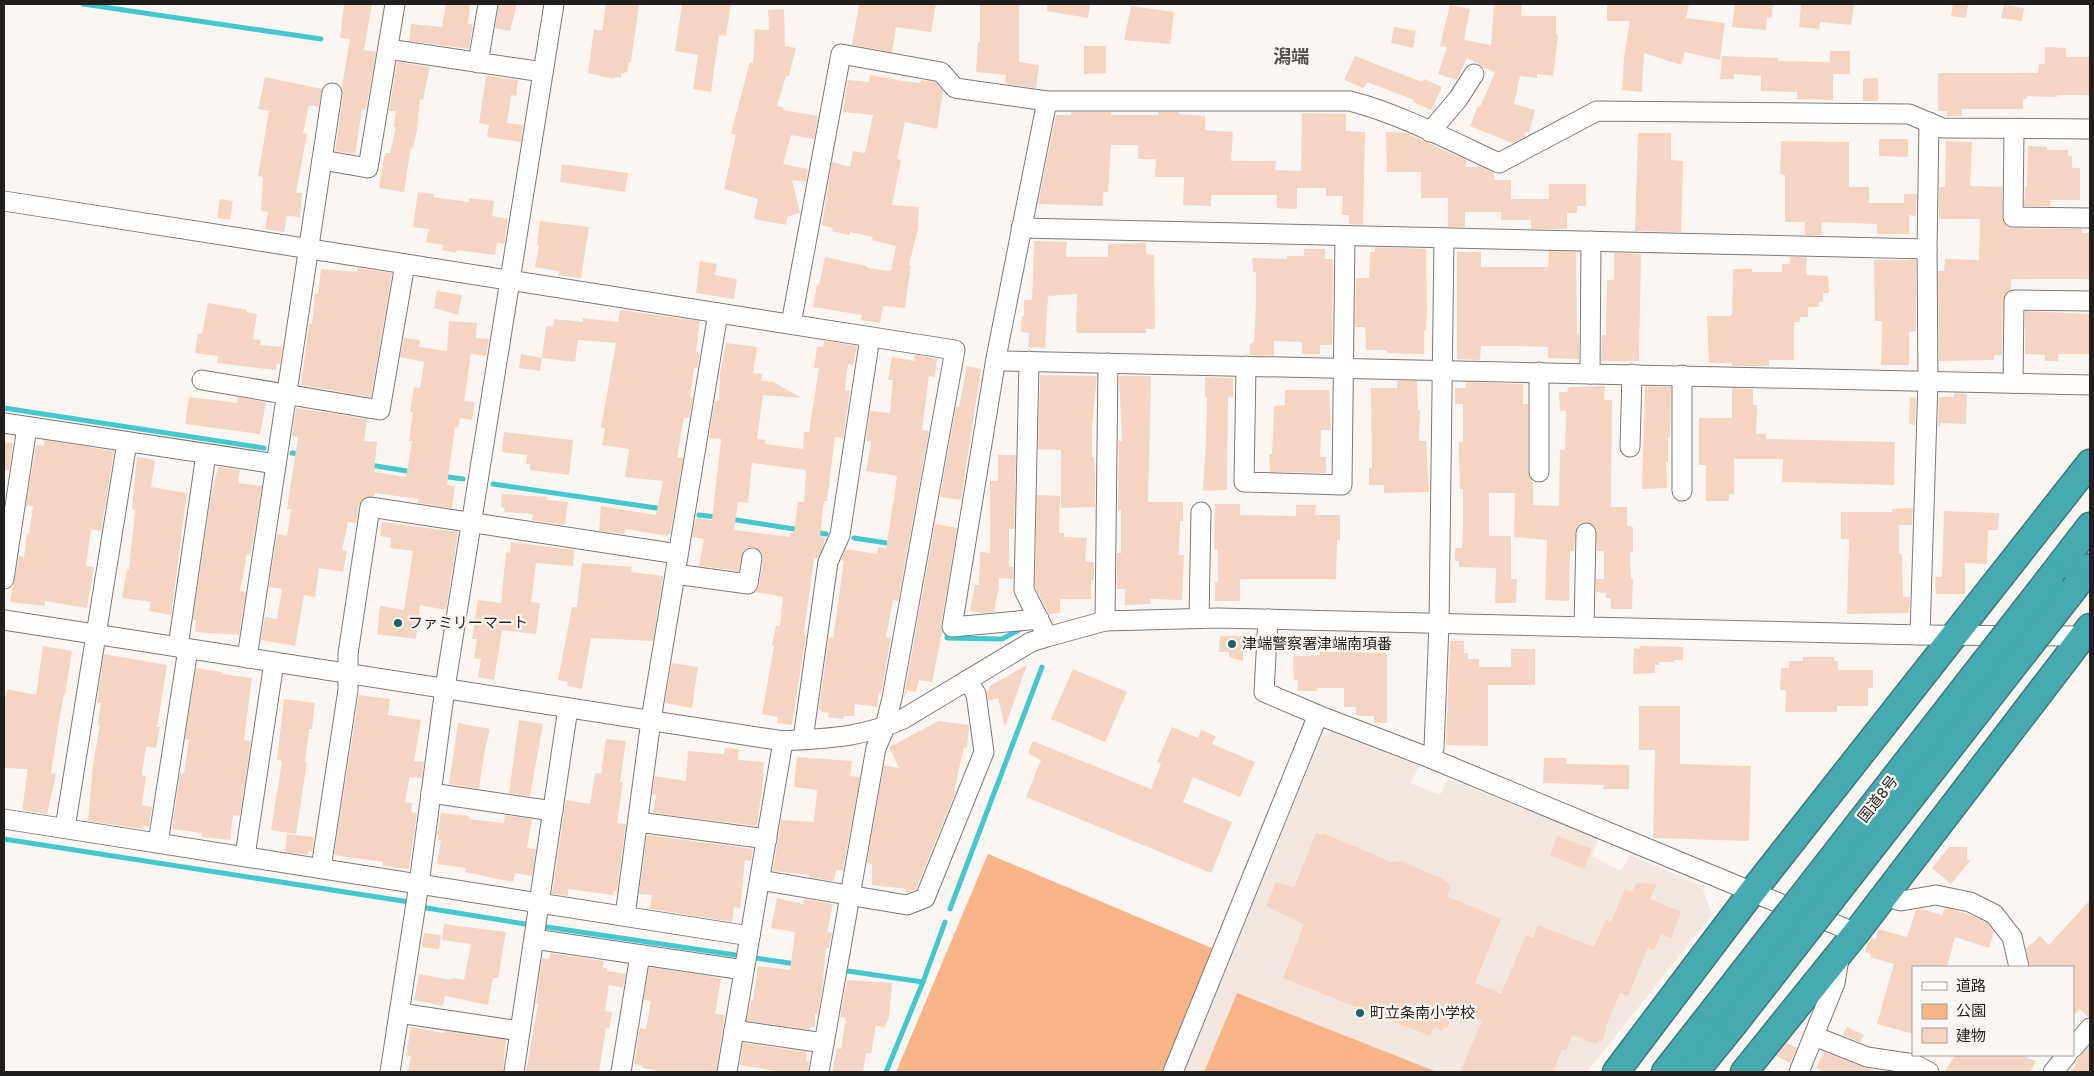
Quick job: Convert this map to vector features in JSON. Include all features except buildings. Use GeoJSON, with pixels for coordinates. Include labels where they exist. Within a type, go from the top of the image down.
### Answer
{"type":"FeatureCollection","features":[{"type":"Feature","properties":{"kind":"highway"},"geometry":{"type":"LineString","coordinates":[[1616,1072],[1752,892],[2090,463]]}},
{"type":"Feature","properties":{"kind":"highway","name":"国道8号"},"geometry":{"type":"LineString","coordinates":[[1695,1072],[1724,1017],[2090,526]]}},
{"type":"Feature","properties":{"kind":"highway","name":"国道8号"},"geometry":{"type":"LineString","coordinates":[[1665,1072],[1724,1017],[2083,576]]}},
{"type":"Feature","properties":{"kind":"highway"},"geometry":{"type":"LineString","coordinates":[[1744,1072],[1856,933],[2088,633]]}},
{"type":"Feature","properties":{"kind":"street"},"geometry":{"type":"LineString","coordinates":[[322,160],[368,168],[395,4]]}},
{"type":"Feature","properties":{"kind":"street"},"geometry":{"type":"LineString","coordinates":[[478,62],[488,4]]}},
{"type":"Feature","properties":{"kind":"street"},"geometry":{"type":"LineString","coordinates":[[390,1072],[419,886],[445,688],[554,4]]}},
{"type":"Feature","properties":{"kind":"street"},"geometry":{"type":"LineString","coordinates":[[388,49],[543,72]]}},
{"type":"Feature","properties":{"kind":"street"},"geometry":{"type":"LineString","coordinates":[[791,324],[841,54],[941,72],[956,88],[1047,101],[1350,101],[1366,105],[1498,163],[1597,111],[1909,114],[1942,128],[2090,129]]}},
{"type":"Feature","properties":{"kind":"street"},"geometry":{"type":"LineString","coordinates":[[1430,132],[1458,99],[1474,74]]}},
{"type":"Feature","properties":{"kind":"street"},"geometry":{"type":"LineString","coordinates":[[247,658],[332,93]]}},
{"type":"Feature","properties":{"kind":"street"},"geometry":{"type":"LineString","coordinates":[[1039,619],[952,627],[996,358],[1047,101]]}},
{"type":"Feature","properties":{"kind":"street"},"geometry":{"type":"LineString","coordinates":[[1920,635],[1928,381],[1927,249],[1929,122]]}},
{"type":"Feature","properties":{"kind":"street"},"geometry":{"type":"LineString","coordinates":[[2014,128],[2013,217],[2090,218]]}},
{"type":"Feature","properties":{"kind":"street"},"geometry":{"type":"LineString","coordinates":[[4,201],[955,350],[892,698],[885,727],[876,748],[819,1072]]}},
{"type":"Feature","properties":{"kind":"street"},"geometry":{"type":"LineString","coordinates":[[1021,228],[1927,249]]}},
{"type":"Feature","properties":{"kind":"street"},"geometry":{"type":"LineString","coordinates":[[1246,366],[1244,482],[1342,485],[1345,236]]}},
{"type":"Feature","properties":{"kind":"street"},"geometry":{"type":"LineString","coordinates":[[1430,758],[1434,748],[1439,624],[1444,238]]}},
{"type":"Feature","properties":{"kind":"street"},"geometry":{"type":"LineString","coordinates":[[1590,374],[1591,241]]}},
{"type":"Feature","properties":{"kind":"street"},"geometry":{"type":"LineString","coordinates":[[202,380],[380,410],[405,264]]}},
{"type":"Feature","properties":{"kind":"street"},"geometry":{"type":"LineString","coordinates":[[2013,383],[2014,300],[2090,301]]}},
{"type":"Feature","properties":{"kind":"street"},"geometry":{"type":"LineString","coordinates":[[625,916],[651,720],[718,313]]}},
{"type":"Feature","properties":{"kind":"street"},"geometry":{"type":"LineString","coordinates":[[803,739],[828,562],[840,535],[870,337]]}},
{"type":"Feature","properties":{"kind":"street"},"geometry":{"type":"LineString","coordinates":[[1005,361],[2090,385]]}},
{"type":"Feature","properties":{"kind":"street"},"geometry":{"type":"LineString","coordinates":[[1029,361],[1024,590],[1047,637]]}},
{"type":"Feature","properties":{"kind":"street"},"geometry":{"type":"LineString","coordinates":[[1105,621],[1108,363]]}},
{"type":"Feature","properties":{"kind":"street"},"geometry":{"type":"LineString","coordinates":[[1539,372],[1539,472]]}},
{"type":"Feature","properties":{"kind":"street"},"geometry":{"type":"LineString","coordinates":[[1630,447],[1632,374]]}},
{"type":"Feature","properties":{"kind":"street"},"geometry":{"type":"LineString","coordinates":[[1682,376],[1682,491]]}},
{"type":"Feature","properties":{"kind":"street"},"geometry":{"type":"LineString","coordinates":[[4,423],[276,464]]}},
{"type":"Feature","properties":{"kind":"street"},"geometry":{"type":"LineString","coordinates":[[4,579],[27,427]]}},
{"type":"Feature","properties":{"kind":"street"},"geometry":{"type":"LineString","coordinates":[[65,828],[127,442]]}},
{"type":"Feature","properties":{"kind":"street"},"geometry":{"type":"LineString","coordinates":[[158,843],[206,454]]}},
{"type":"Feature","properties":{"kind":"street"},"geometry":{"type":"LineString","coordinates":[[321,868],[348,690],[348,654],[370,507],[678,554]]}},
{"type":"Feature","properties":{"kind":"street"},"geometry":{"type":"LineString","coordinates":[[1199,618],[1201,512]]}},
{"type":"Feature","properties":{"kind":"street"},"geometry":{"type":"LineString","coordinates":[[1584,627],[1586,533]]}},
{"type":"Feature","properties":{"kind":"street"},"geometry":{"type":"LineString","coordinates":[[675,574],[748,584],[752,558]]}},
{"type":"Feature","properties":{"kind":"street"},"geometry":{"type":"LineString","coordinates":[[4,620],[783,741],[854,735],[885,727],[1031,642],[1105,621],[1199,618],[1920,635],[2088,633]]}},
{"type":"Feature","properties":{"kind":"street"},"geometry":{"type":"LineString","coordinates":[[1268,619],[1264,692],[1430,758],[1779,903]]}},
{"type":"Feature","properties":{"kind":"street"},"geometry":{"type":"LineString","coordinates":[[245,856],[274,662]]}},
{"type":"Feature","properties":{"kind":"street"},"geometry":{"type":"LineString","coordinates":[[760,880],[907,905],[925,898],[984,752],[976,694],[967,680]]}},
{"type":"Feature","properties":{"kind":"street"},"geometry":{"type":"LineString","coordinates":[[514,1072],[568,708]]}},
{"type":"Feature","properties":{"kind":"street"},"geometry":{"type":"LineString","coordinates":[[1173,1072],[1318,715]]}},
{"type":"Feature","properties":{"kind":"street"},"geometry":{"type":"LineString","coordinates":[[727,1072],[783,741]]}},
{"type":"Feature","properties":{"kind":"street"},"geometry":{"type":"LineString","coordinates":[[431,793],[553,810]]}},
{"type":"Feature","properties":{"kind":"street"},"geometry":{"type":"LineString","coordinates":[[4,819],[321,868],[539,906],[625,916],[750,939]]}},
{"type":"Feature","properties":{"kind":"street"},"geometry":{"type":"LineString","coordinates":[[638,822],[767,839]]}},
{"type":"Feature","properties":{"kind":"street"},"geometry":{"type":"LineString","coordinates":[[1884,896],[1901,901],[1936,895],[1970,902],[1994,914],[2012,937],[2019,966]]}},
{"type":"Feature","properties":{"kind":"street"},"geometry":{"type":"LineString","coordinates":[[1827,921],[1856,933]]}},
{"type":"Feature","properties":{"kind":"street"},"geometry":{"type":"LineString","coordinates":[[534,936],[640,955],[745,967]]}},
{"type":"Feature","properties":{"kind":"street"},"geometry":{"type":"LineString","coordinates":[[1799,1072],[1835,983],[1840,953]]}},
{"type":"Feature","properties":{"kind":"street"},"geometry":{"type":"LineString","coordinates":[[621,1072],[640,955]]}},
{"type":"Feature","properties":{"kind":"street"},"geometry":{"type":"LineString","coordinates":[[399,1013],[520,1031]]}},
{"type":"Feature","properties":{"kind":"street"},"geometry":{"type":"LineString","coordinates":[[734,1030],[824,1042]]}},
{"type":"Feature","properties":{"kind":"street"},"geometry":{"type":"LineString","coordinates":[[2074,1046],[2085,1030]]}},
{"type":"Feature","properties":{"kind":"street"},"geometry":{"type":"LineString","coordinates":[[1814,1036],[1867,1058],[1914,1064],[1929,1072]]}},
{"type":"Feature","properties":{"kind":"street"},"geometry":{"type":"LineString","coordinates":[[2053,1072],[2066,1056]]}},
{"type":"Feature","properties":{"kind":"shaded area"},"geometry":{"type":"Polygon","coordinates":[[[1332,732],[1420,766],[1410,783],[1440,795],[1448,779],[1599,838],[1592,856],[1621,871],[1630,855],[1702,886],[1712,915],[1587,1072],[1184,1072],[1322,736],[1332,732]]]}},
{"type":"Feature","properties":{"kind":"green space"},"geometry":{"type":"Polygon","coordinates":[[[988,854],[1214,949],[1164,1072],[896,1072],[988,854]]]}},
{"type":"Feature","properties":{"kind":"green space"},"geometry":{"type":"Polygon","coordinates":[[[1237,993],[1437,1072],[1204,1072],[1237,993]]]}},
{"type":"Feature","properties":{"kind":"waterway"},"geometry":{"type":"LineString","coordinates":[[83,4],[321,39]]}},
{"type":"Feature","properties":{"kind":"waterway"},"geometry":{"type":"LineString","coordinates":[[4,408],[264,448]]}},
{"type":"Feature","properties":{"kind":"waterway"},"geometry":{"type":"LineString","coordinates":[[292,453],[302,454]]}},
{"type":"Feature","properties":{"kind":"waterway"},"geometry":{"type":"LineString","coordinates":[[370,465],[413,472]]}},
{"type":"Feature","properties":{"kind":"waterway"},"geometry":{"type":"LineString","coordinates":[[441,476],[463,479]]}},
{"type":"Feature","properties":{"kind":"waterway"},"geometry":{"type":"LineString","coordinates":[[493,484],[663,509]]}},
{"type":"Feature","properties":{"kind":"waterway"},"geometry":{"type":"LineString","coordinates":[[699,515],[717,517]]}},
{"type":"Feature","properties":{"kind":"waterway"},"geometry":{"type":"LineString","coordinates":[[730,519],[801,530]]}},
{"type":"Feature","properties":{"kind":"waterway"},"geometry":{"type":"LineString","coordinates":[[814,532],[826,534]]}},
{"type":"Feature","properties":{"kind":"waterway"},"geometry":{"type":"LineString","coordinates":[[854,538],[893,544]]}},
{"type":"Feature","properties":{"kind":"waterway"},"geometry":{"type":"LineString","coordinates":[[948,628],[947,638],[1002,639],[1019,630]]}},
{"type":"Feature","properties":{"kind":"waterway"},"geometry":{"type":"LineString","coordinates":[[950,909],[1042,667]]}},
{"type":"Feature","properties":{"kind":"waterway"},"geometry":{"type":"LineString","coordinates":[[4,839],[403,901],[427,908],[531,925]]}},
{"type":"Feature","properties":{"kind":"waterway"},"geometry":{"type":"LineString","coordinates":[[886,1072],[945,922]]}},
{"type":"Feature","properties":{"kind":"waterway"},"geometry":{"type":"LineString","coordinates":[[540,926],[796,964]]}},
{"type":"Feature","properties":{"kind":"waterway"},"geometry":{"type":"LineString","coordinates":[[841,970],[923,982]]}},
{"type":"Feature","properties":{"kind":"place","name":"ファミリーマート"},"geometry":{"type":"Point","coordinates":[398,623]}},
{"type":"Feature","properties":{"kind":"place","name":"津端警察署津端南項番"},"geometry":{"type":"Point","coordinates":[1232,644]}},
{"type":"Feature","properties":{"kind":"place","name":"町立条南小学校"},"geometry":{"type":"Point","coordinates":[1360,1013]}},
{"type":"Feature","properties":{"kind":"district","name":"潟端"},"geometry":{"type":"Point","coordinates":[1291,57]}}]}
